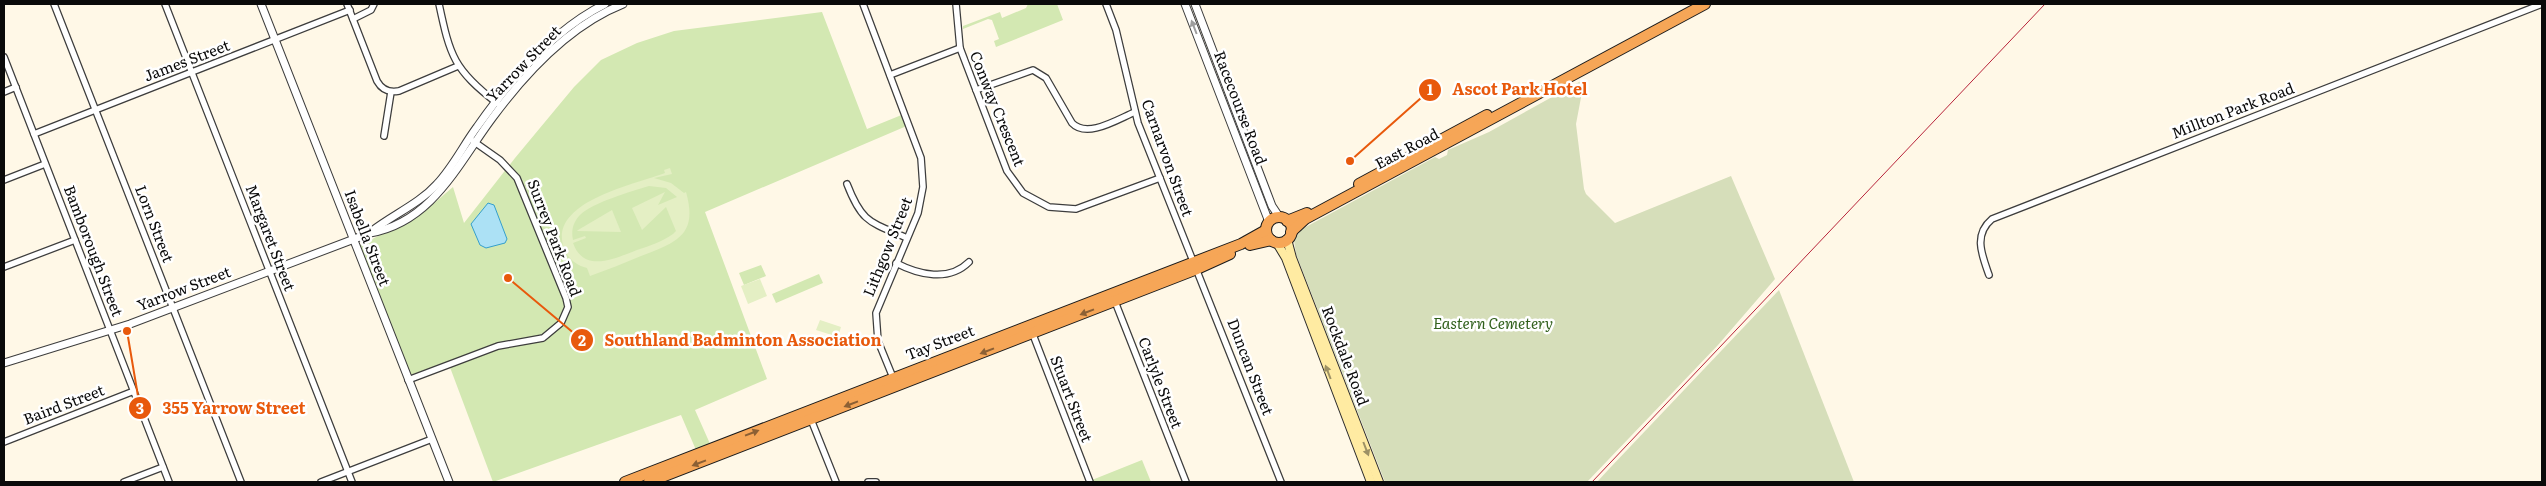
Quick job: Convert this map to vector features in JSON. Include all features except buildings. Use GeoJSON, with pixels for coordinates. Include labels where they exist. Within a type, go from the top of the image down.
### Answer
{"type":"FeatureCollection","features":[{"type":"Feature","properties":{"kind":"highway","name":"East Road"},"geometry":{"type":"LineString","coordinates":[[1277,234],[1284,219],[1306,213],[1474,122],[1538,93],[1705,4]]}},
{"type":"Feature","properties":{"kind":"highway","name":"East Road"},"geometry":{"type":"LineString","coordinates":[[1277,234],[1522,104],[1538,93]]}},
{"type":"Feature","properties":{"kind":"highway"},"geometry":{"type":"LineString","coordinates":[[1277,234],[1284,219]]}},
{"type":"Feature","properties":{"kind":"highway","name":"Tay Street"},"geometry":{"type":"LineString","coordinates":[[625,482],[655,477],[1195,266],[1252,239],[1277,234]]}},
{"type":"Feature","properties":{"kind":"main road","name":"Rockdale Road"},"geometry":{"type":"LineString","coordinates":[[1277,234],[1292,258],[1350,416],[1371,482]]}},
{"type":"Feature","properties":{"kind":"main road","name":"Rockdale Road"},"geometry":{"type":"LineString","coordinates":[[1350,416],[1379,482]]}},
{"type":"Feature","properties":{"kind":"street","name":"Lorn Street"},"geometry":{"type":"LineString","coordinates":[[54,4],[241,482]]}},
{"type":"Feature","properties":{"kind":"street","name":"Margaret Street"},"geometry":{"type":"LineString","coordinates":[[165,4],[352,482]]}},
{"type":"Feature","properties":{"kind":"street","name":"Isabella Street"},"geometry":{"type":"LineString","coordinates":[[261,4],[449,482]]}},
{"type":"Feature","properties":{"kind":"street"},"geometry":{"type":"LineString","coordinates":[[347,4],[377,81],[382,88],[391,92],[404,90],[458,66]]}},
{"type":"Feature","properties":{"kind":"street"},"geometry":{"type":"LineString","coordinates":[[353,19],[371,10],[374,4]]}},
{"type":"Feature","properties":{"kind":"street"},"geometry":{"type":"LineString","coordinates":[[439,4],[448,46],[458,66],[473,84],[498,104]]}},
{"type":"Feature","properties":{"kind":"street","name":"Yarrow Street"},"geometry":{"type":"LineString","coordinates":[[4,363],[110,331],[370,233],[431,190],[472,140],[526,67],[558,36],[581,18],[605,4]]}},
{"type":"Feature","properties":{"kind":"street","name":"Yarrow Street"},"geometry":{"type":"LineString","coordinates":[[498,104],[576,30],[596,17],[624,4]]}},
{"type":"Feature","properties":{"kind":"street","name":"Lithgow Street"},"geometry":{"type":"LineString","coordinates":[[863,4],[920,151],[924,171],[921,205],[880,300],[875,319],[878,341],[895,382]]}},
{"type":"Feature","properties":{"kind":"street","name":"Conway Crescent"},"geometry":{"type":"LineString","coordinates":[[956,4],[960,48],[1009,175],[1024,194],[1037,202],[1055,208],[1076,209],[1160,178]]}},
{"type":"Feature","properties":{"kind":"street","name":"Carnarvon Street"},"geometry":{"type":"LineString","coordinates":[[1106,4],[1116,30],[1135,112],[1195,266]]}},
{"type":"Feature","properties":{"kind":"street","name":"Racecourse Road"},"geometry":{"type":"LineString","coordinates":[[1185,4],[1277,234]]}},
{"type":"Feature","properties":{"kind":"street","name":"Racecourse Road"},"geometry":{"type":"LineString","coordinates":[[1195,4],[1272,206],[1284,219]]}},
{"type":"Feature","properties":{"kind":"street","name":"Millton Park Road"},"geometry":{"type":"LineString","coordinates":[[1989,275],[1982,256],[1980,238],[1982,231],[1992,219],[2542,4]]}},
{"type":"Feature","properties":{"kind":"street","name":"James Street"},"geometry":{"type":"LineString","coordinates":[[34,134],[350,10]]}},
{"type":"Feature","properties":{"kind":"street"},"geometry":{"type":"LineString","coordinates":[[890,75],[960,48]]}},
{"type":"Feature","properties":{"kind":"street","name":"Bamborough Street"},"geometry":{"type":"LineString","coordinates":[[4,57],[169,482]]}},
{"type":"Feature","properties":{"kind":"street"},"geometry":{"type":"LineString","coordinates":[[976,90],[1033,70],[1044,75],[1072,124],[1081,130],[1092,129],[1135,112]]}},
{"type":"Feature","properties":{"kind":"street"},"geometry":{"type":"LineString","coordinates":[[4,92],[16,88]]}},
{"type":"Feature","properties":{"kind":"street"},"geometry":{"type":"LineString","coordinates":[[384,136],[391,92]]}},
{"type":"Feature","properties":{"kind":"street","name":"Surrey Park Road"},"geometry":{"type":"LineString","coordinates":[[408,380],[498,346],[543,338],[558,327],[567,311],[566,298],[517,178],[500,160],[472,140]]}},
{"type":"Feature","properties":{"kind":"street"},"geometry":{"type":"LineString","coordinates":[[4,180],[45,164]]}},
{"type":"Feature","properties":{"kind":"street"},"geometry":{"type":"LineString","coordinates":[[847,184],[857,208],[863,216],[907,238]]}},
{"type":"Feature","properties":{"kind":"street"},"geometry":{"type":"LineString","coordinates":[[4,267],[75,240]]}},
{"type":"Feature","properties":{"kind":"street"},"geometry":{"type":"LineString","coordinates":[[896,263],[922,274],[939,275],[963,268],[969,262]]}},
{"type":"Feature","properties":{"kind":"street","name":"Duncan Street"},"geometry":{"type":"LineString","coordinates":[[1195,266],[1281,482]]}},
{"type":"Feature","properties":{"kind":"street","name":"Carlyle Street"},"geometry":{"type":"LineString","coordinates":[[1113,297],[1186,482]]}},
{"type":"Feature","properties":{"kind":"street","name":"Stuart Street"},"geometry":{"type":"LineString","coordinates":[[1031,329],[1090,482]]}},
{"type":"Feature","properties":{"kind":"street","name":"Baird Street"},"geometry":{"type":"LineString","coordinates":[[4,442],[134,391]]}},
{"type":"Feature","properties":{"kind":"street"},"geometry":{"type":"LineString","coordinates":[[810,415],[836,482]]}},
{"type":"Feature","properties":{"kind":"street"},"geometry":{"type":"LineString","coordinates":[[321,482],[432,439]]}},
{"type":"Feature","properties":{"kind":"street"},"geometry":{"type":"LineString","coordinates":[[124,482],[163,467]]}},
{"type":"Feature","properties":{"kind":"street"},"geometry":{"type":"LineString","coordinates":[[868,482],[876,482]]}},
{"type":"Feature","properties":{"kind":"green space"},"geometry":{"type":"Polygon","coordinates":[[[1028,4],[1057,4],[1063,20],[996,47],[994,41],[999,39],[992,20],[988,19],[963,29],[963,26],[1000,12],[1002,18],[1026,8],[1028,4]]]}},
{"type":"Feature","properties":{"kind":"green space"},"geometry":{"type":"Polygon","coordinates":[[[822,12],[867,129],[904,114],[909,125],[705,212],[767,379],[695,410],[711,446],[696,450],[681,415],[493,482],[448,362],[410,375],[358,246],[419,216],[453,187],[464,223],[574,87],[601,60],[637,43],[674,31],[822,12]]]}},
{"type":"Feature","properties":{"kind":"green space","name":"Eastern Cemetery"},"geometry":{"type":"Polygon","coordinates":[[[1581,81],[1583,87],[1576,124],[1586,194],[1615,223],[1731,176],[1775,279],[1718,345],[1587,482],[1385,482],[1296,254],[1294,240],[1302,229],[1435,157],[1439,159],[1447,155],[1448,150],[1489,132],[1581,81]]]}},
{"type":"Feature","properties":{"kind":"green space"},"geometry":{"type":"Polygon","coordinates":[[[670,168],[672,174],[654,178],[671,183],[684,193],[686,192],[689,206],[687,227],[675,241],[590,276],[587,268],[572,260],[564,249],[563,230],[570,217],[582,206],[599,197],[665,173],[664,170],[670,168]],[[649,186],[593,206],[580,215],[572,230],[573,240],[585,236],[586,238],[573,243],[578,253],[593,261],[601,261],[620,257],[655,244],[673,234],[676,231],[666,207],[642,230],[632,208],[665,192],[658,205],[677,197],[666,188],[649,186]]]}},
{"type":"Feature","properties":{"kind":"green space"},"geometry":{"type":"Polygon","coordinates":[[[612,210],[621,232],[577,231],[578,230],[612,210]]]}},
{"type":"Feature","properties":{"kind":"green space"},"geometry":{"type":"Polygon","coordinates":[[[761,265],[766,276],[744,285],[739,273],[761,265]]]}},
{"type":"Feature","properties":{"kind":"green space"},"geometry":{"type":"Polygon","coordinates":[[[819,274],[823,283],[776,303],[772,294],[819,274]]]}},
{"type":"Feature","properties":{"kind":"green space"},"geometry":{"type":"Polygon","coordinates":[[[760,279],[767,296],[748,304],[741,286],[760,279]]]}},
{"type":"Feature","properties":{"kind":"green space"},"geometry":{"type":"Polygon","coordinates":[[[1779,290],[1854,482],[1597,482],[1609,469],[1779,290]]]}},
{"type":"Feature","properties":{"kind":"green space"},"geometry":{"type":"Polygon","coordinates":[[[820,320],[841,327],[838,337],[816,330],[820,320]]]}},
{"type":"Feature","properties":{"kind":"green space"},"geometry":{"type":"Polygon","coordinates":[[[1142,460],[1151,482],[1093,482],[1092,480],[1142,460]]]}},
{"type":"Feature","properties":{"kind":"water"},"geometry":{"type":"Polygon","coordinates":[[[488,203],[494,205],[507,239],[505,243],[486,248],[480,245],[471,224],[488,203]]]}},
{"type":"Feature","properties":{"kind":"railway"},"geometry":{"type":"LineString","coordinates":[[1592,482],[2045,4]]}},
{"type":"Feature","properties":{"kind":"place","name":"Ascot Park Hotel"},"geometry":{"type":"Point","coordinates":[1350,161]}},
{"type":"Feature","properties":{"kind":"place","name":"Southland Badminton Association"},"geometry":{"type":"Point","coordinates":[508,278]}},
{"type":"Feature","properties":{"kind":"place","name":"355 Yarrow Street"},"geometry":{"type":"Point","coordinates":[127,331]}}]}
